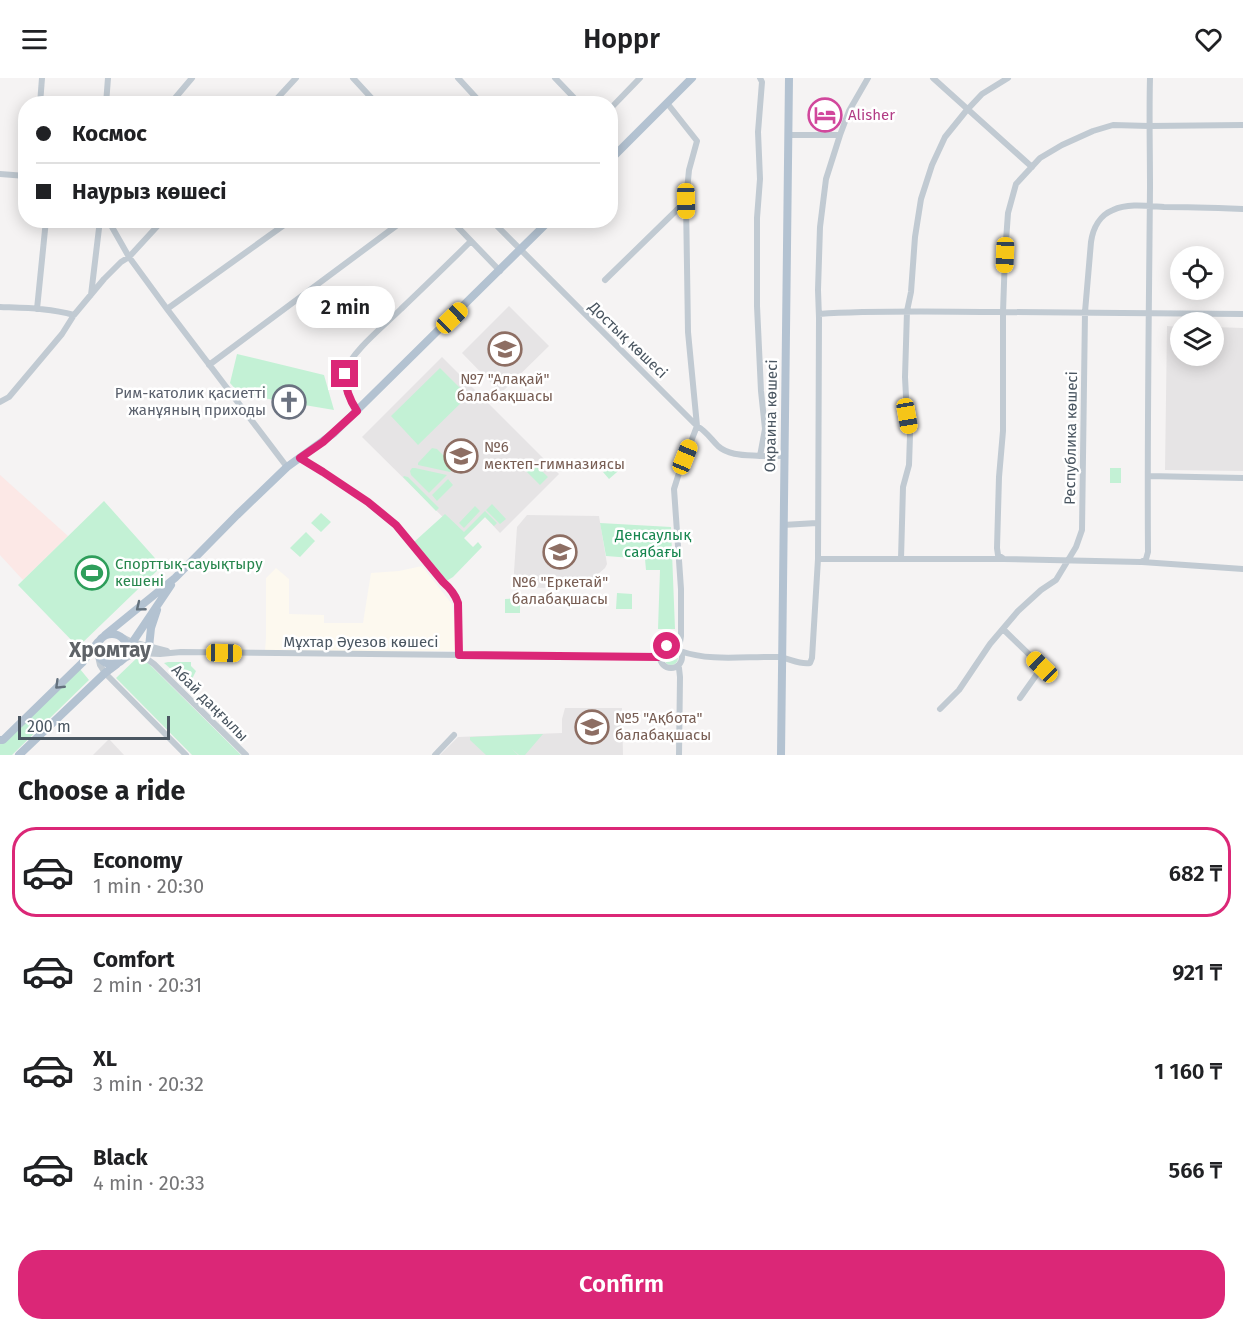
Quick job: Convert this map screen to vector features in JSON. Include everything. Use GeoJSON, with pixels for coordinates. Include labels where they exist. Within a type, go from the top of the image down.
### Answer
{"type":"FeatureCollection","features":[{"type":"Feature","properties":{"kind":"main road"},"geometry":{"type":"LineString","coordinates":[[618,152],[693,78]]}},
{"type":"Feature","properties":{"kind":"main road","name":"Окраина көшесі"},"geometry":{"type":"LineString","coordinates":[[781,755],[789,78]]}},
{"type":"Feature","properties":{"kind":"main road"},"geometry":{"type":"LineString","coordinates":[[0,740],[5,738],[82,663],[105,635],[176,578],[287,466],[323,442],[357,411],[542,228]]}},
{"type":"Feature","properties":{"kind":"main road"},"geometry":{"type":"LineString","coordinates":[[19,755],[105,673],[119,663],[176,578]]}},
{"type":"Feature","properties":{"kind":"main road"},"geometry":{"type":"LineString","coordinates":[[149,647],[151,628],[159,603]]}},
{"type":"Feature","properties":{"kind":"main road"},"geometry":{"type":"LineString","coordinates":[[105,635],[113,633],[120,636],[130,646]]}},
{"type":"Feature","properties":{"kind":"main road"},"geometry":{"type":"LineString","coordinates":[[98,642],[96,652],[98,656],[104,662],[119,663]]}},
{"type":"Feature","properties":{"kind":"street"},"geometry":{"type":"LineString","coordinates":[[41,96],[42,78]]}},
{"type":"Feature","properties":{"kind":"street"},"geometry":{"type":"LineString","coordinates":[[107,96],[108,78]]}},
{"type":"Feature","properties":{"kind":"street"},"geometry":{"type":"LineString","coordinates":[[177,96],[192,78]]}},
{"type":"Feature","properties":{"kind":"street"},"geometry":{"type":"LineString","coordinates":[[279,96],[296,78]]}},
{"type":"Feature","properties":{"kind":"street"},"geometry":{"type":"LineString","coordinates":[[353,78],[370,96]]}},
{"type":"Feature","properties":{"kind":"street"},"geometry":{"type":"LineString","coordinates":[[458,78],[475,96]]}},
{"type":"Feature","properties":{"kind":"street"},"geometry":{"type":"LineString","coordinates":[[555,78],[572,96]]}},
{"type":"Feature","properties":{"kind":"street"},"geometry":{"type":"LineString","coordinates":[[618,101],[640,78]]}},
{"type":"Feature","properties":{"kind":"street"},"geometry":{"type":"LineString","coordinates":[[760,78],[762,82],[758,132],[760,179],[757,218],[757,306],[765,429],[760,456]]}},
{"type":"Feature","properties":{"kind":"street"},"geometry":{"type":"LineString","coordinates":[[671,646],[692,655],[781,657],[805,664],[810,663],[812,658],[818,559],[820,227],[826,179],[840,135],[849,111],[868,78]]}},
{"type":"Feature","properties":{"kind":"street"},"geometry":{"type":"LineString","coordinates":[[933,78],[1032,167]]}},
{"type":"Feature","properties":{"kind":"street"},"geometry":{"type":"LineString","coordinates":[[901,559],[903,487],[909,465],[910,435],[905,377],[907,311],[921,199],[932,165],[945,137],[982,94],[1008,78]]}},
{"type":"Feature","properties":{"kind":"street"},"geometry":{"type":"LineString","coordinates":[[1143,560],[1148,552],[1150,78]]}},
{"type":"Feature","properties":{"kind":"street"},"geometry":{"type":"LineString","coordinates":[[667,103],[697,141],[689,170],[686,201],[688,332],[697,426],[674,489],[681,589],[680,650],[682,659]]}},
{"type":"Feature","properties":{"kind":"street"},"geometry":{"type":"LineString","coordinates":[[1004,560],[998,555],[996,548],[1003,431],[1003,312],[1008,213],[1016,184],[1040,158],[1062,145],[1113,125],[1243,125]]}},
{"type":"Feature","properties":{"kind":"street"},"geometry":{"type":"LineString","coordinates":[[788,135],[840,135]]}},
{"type":"Feature","properties":{"kind":"street"},"geometry":{"type":"LineString","coordinates":[[0,174],[18,175]]}},
{"type":"Feature","properties":{"kind":"street"},"geometry":{"type":"LineString","coordinates":[[605,280],[686,201]]}},
{"type":"Feature","properties":{"kind":"street","name":"Республика көшесі"},"geometry":{"type":"LineString","coordinates":[[940,710],[1018,611],[1056,580],[1076,547],[1082,530],[1085,312],[1090,242],[1096,224],[1111,210],[1118,208],[1150,206],[1243,209]]}},
{"type":"Feature","properties":{"kind":"street"},"geometry":{"type":"LineString","coordinates":[[37,309],[45,228]]}},
{"type":"Feature","properties":{"kind":"street"},"geometry":{"type":"LineString","coordinates":[[90,295],[99,228]]}},
{"type":"Feature","properties":{"kind":"street"},"geometry":{"type":"LineString","coordinates":[[113,228],[129,257],[167,309],[287,466]]}},
{"type":"Feature","properties":{"kind":"street"},"geometry":{"type":"LineString","coordinates":[[0,402],[9,397],[62,334],[90,295],[156,228]]}},
{"type":"Feature","properties":{"kind":"street"},"geometry":{"type":"LineString","coordinates":[[167,309],[280,228]]}},
{"type":"Feature","properties":{"kind":"street"},"geometry":{"type":"LineString","coordinates":[[209,365],[393,228]]}},
{"type":"Feature","properties":{"kind":"street"},"geometry":{"type":"LineString","coordinates":[[459,228],[500,271]]}},
{"type":"Feature","properties":{"kind":"street","name":"Достық көшесі"},"geometry":{"type":"LineString","coordinates":[[501,228],[721,449],[760,456],[784,456]]}},
{"type":"Feature","properties":{"kind":"street"},"geometry":{"type":"LineString","coordinates":[[357,411],[345,386],[345,374],[349,362],[471,241]]}},
{"type":"Feature","properties":{"kind":"street"},"geometry":{"type":"LineString","coordinates":[[0,307],[37,309],[74,315]]}},
{"type":"Feature","properties":{"kind":"street"},"geometry":{"type":"LineString","coordinates":[[819,314],[907,311],[1243,314]]}},
{"type":"Feature","properties":{"kind":"street"},"geometry":{"type":"LineString","coordinates":[[300,458],[363,499],[396,525],[452,591],[458,603],[459,655]]}},
{"type":"Feature","properties":{"kind":"street"},"geometry":{"type":"LineString","coordinates":[[1148,476],[1243,478]]}},
{"type":"Feature","properties":{"kind":"street"},"geometry":{"type":"LineString","coordinates":[[783,525],[818,523]]}},
{"type":"Feature","properties":{"kind":"street"},"geometry":{"type":"LineString","coordinates":[[818,559],[1143,560],[1243,569]]}},
{"type":"Feature","properties":{"kind":"street"},"geometry":{"type":"LineString","coordinates":[[1003,629],[1042,667],[1020,698]]}},
{"type":"Feature","properties":{"kind":"street"},"geometry":{"type":"LineString","coordinates":[[681,636],[660,653],[662,665],[671,669],[678,666],[682,659],[692,655]]}},
{"type":"Feature","properties":{"kind":"street","name":"Мұхтар Әуезов көшесі"},"geometry":{"type":"LineString","coordinates":[[130,646],[149,647],[170,652]]}},
{"type":"Feature","properties":{"kind":"street","name":"Абай даңғылы"},"geometry":{"type":"LineString","coordinates":[[130,646],[154,664],[246,755]]}},
{"type":"Feature","properties":{"kind":"street","name":"Мұхтар Әуезов көшесі"},"geometry":{"type":"LineString","coordinates":[[119,663],[139,653],[170,652],[659,657]]}},
{"type":"Feature","properties":{"kind":"street"},"geometry":{"type":"LineString","coordinates":[[154,664],[160,654]]}},
{"type":"Feature","properties":{"kind":"street"},"geometry":{"type":"LineString","coordinates":[[98,656],[105,673],[186,755]]}},
{"type":"Feature","properties":{"kind":"street"},"geometry":{"type":"LineString","coordinates":[[678,666],[680,671],[679,755]]}},
{"type":"Feature","properties":{"kind":"street"},"geometry":{"type":"LineString","coordinates":[[435,755],[454,735]]}},
{"type":"Feature","properties":{"kind":"shaded area","name":"№7 \"Алақай\" балабақшасы"},"geometry":{"type":"Polygon","coordinates":[[[509,306],[549,346],[501,393],[462,353],[509,306]]]}},
{"type":"Feature","properties":{"kind":"shaded area"},"geometry":{"type":"Polygon","coordinates":[[[1167,326],[1170,326],[1170,366],[1224,366],[1224,327],[1243,328],[1243,471],[1165,470],[1167,326]]]}},
{"type":"Feature","properties":{"kind":"shaded area","name":"№6 мектеп-гимназиясы"},"geometry":{"type":"Polygon","coordinates":[[[442,357],[559,474],[500,533],[485,517],[464,538],[362,437],[442,357]]]}},
{"type":"Feature","properties":{"kind":"shaded area"},"geometry":{"type":"Polygon","coordinates":[[[0,475],[68,536],[23,580],[0,555],[0,475]]]}},
{"type":"Feature","properties":{"kind":"shaded area","name":"№6 \"Еркетай\" балабақшасы"},"geometry":{"type":"Polygon","coordinates":[[[527,515],[599,516],[607,564],[605,568],[581,589],[513,587],[517,527],[527,515]]]}},
{"type":"Feature","properties":{"kind":"shaded area"},"geometry":{"type":"Polygon","coordinates":[[[422,566],[452,604],[456,651],[265,651],[266,578],[276,568],[289,579],[289,614],[324,615],[324,623],[363,623],[371,573],[399,571],[422,566]]]}},
{"type":"Feature","properties":{"kind":"shaded area"},"geometry":{"type":"Polygon","coordinates":[[[565,708],[622,708],[623,755],[440,755],[458,737],[562,733],[565,708]]]}},
{"type":"Feature","properties":{"kind":"shaded area"},"geometry":{"type":"Polygon","coordinates":[[[109,739],[124,755],[93,755],[109,739]]]}},
{"type":"Feature","properties":{"kind":"green space"},"geometry":{"type":"Polygon","coordinates":[[[237,354],[324,375],[334,410],[240,394],[230,383],[237,354]]]}},
{"type":"Feature","properties":{"kind":"green space"},"geometry":{"type":"Polygon","coordinates":[[[440,368],[468,396],[418,445],[391,416],[440,368]]]}},
{"type":"Feature","properties":{"kind":"green space"},"geometry":{"type":"Polygon","coordinates":[[[432,448],[437,449],[455,467],[450,472],[418,465],[432,448]]]}},
{"type":"Feature","properties":{"kind":"green space"},"geometry":{"type":"Polygon","coordinates":[[[618,459],[624,466],[609,479],[603,472],[618,459]]]}},
{"type":"Feature","properties":{"kind":"green space"},"geometry":{"type":"Polygon","coordinates":[[[533,462],[548,477],[540,485],[525,470],[533,462]]]}},
{"type":"Feature","properties":{"kind":"green space"},"geometry":{"type":"Polygon","coordinates":[[[412,468],[447,475],[429,493],[411,475],[412,468]]]}},
{"type":"Feature","properties":{"kind":"green space"},"geometry":{"type":"Polygon","coordinates":[[[1110,468],[1121,468],[1121,483],[1110,483],[1110,468]]]}},
{"type":"Feature","properties":{"kind":"green space"},"geometry":{"type":"Polygon","coordinates":[[[403,477],[408,477],[439,508],[436,511],[403,477]]]}},
{"type":"Feature","properties":{"kind":"green space"},"geometry":{"type":"Polygon","coordinates":[[[448,479],[453,485],[437,501],[432,495],[448,479]]]}},
{"type":"Feature","properties":{"kind":"green space","name":"Спорттық-сауықтыру кешені"},"geometry":{"type":"Polygon","coordinates":[[[104,501],[162,566],[78,647],[18,585],[104,501]]]}},
{"type":"Feature","properties":{"kind":"green space"},"geometry":{"type":"Polygon","coordinates":[[[492,504],[506,519],[500,524],[486,510],[492,504]]]}},
{"type":"Feature","properties":{"kind":"green space"},"geometry":{"type":"Polygon","coordinates":[[[475,506],[480,511],[464,528],[459,523],[475,506]]]}},
{"type":"Feature","properties":{"kind":"green space"},"geometry":{"type":"Polygon","coordinates":[[[485,511],[497,523],[494,526],[485,517],[464,538],[473,547],[478,542],[482,547],[453,577],[446,580],[414,542],[445,514],[464,532],[485,511]]]}},
{"type":"Feature","properties":{"kind":"green space"},"geometry":{"type":"Polygon","coordinates":[[[321,513],[331,522],[321,532],[311,523],[321,513]]]}},
{"type":"Feature","properties":{"kind":"green space","name":"Денсаулық саябағы"},"geometry":{"type":"Polygon","coordinates":[[[600,523],[671,527],[675,629],[658,629],[660,570],[646,570],[645,559],[606,556],[600,523]]]}},
{"type":"Feature","properties":{"kind":"green space"},"geometry":{"type":"Polygon","coordinates":[[[306,532],[315,541],[300,557],[290,548],[306,532]]]}},
{"type":"Feature","properties":{"kind":"green space"},"geometry":{"type":"Polygon","coordinates":[[[617,593],[632,594],[632,609],[616,609],[617,593]]]}},
{"type":"Feature","properties":{"kind":"green space"},"geometry":{"type":"Polygon","coordinates":[[[520,598],[520,613],[505,613],[505,599],[520,598]]]}},
{"type":"Feature","properties":{"kind":"green space"},"geometry":{"type":"Polygon","coordinates":[[[668,651],[674,651],[678,658],[674,665],[668,665],[664,661],[664,655],[668,651]]]}},
{"type":"Feature","properties":{"kind":"green space"},"geometry":{"type":"Polygon","coordinates":[[[140,655],[241,755],[192,755],[116,678],[140,655]]]}},
{"type":"Feature","properties":{"kind":"green space"},"geometry":{"type":"Polygon","coordinates":[[[191,662],[191,666],[196,671],[192,679],[178,666],[172,670],[164,663],[191,662]]]}},
{"type":"Feature","properties":{"kind":"green space"},"geometry":{"type":"Polygon","coordinates":[[[80,669],[89,680],[12,755],[0,755],[0,743],[80,669]]]}},
{"type":"Feature","properties":{"kind":"green space"},"geometry":{"type":"Polygon","coordinates":[[[543,734],[525,755],[519,755],[512,749],[518,755],[486,755],[470,740],[470,737],[543,734]]]}},
{"type":"Feature","properties":{"kind":"place","name":"Alisher"},"geometry":{"type":"Point","coordinates":[825,115]}},
{"type":"Feature","properties":{"kind":"place","name":"№7 \"Алақай\" балабақшасы"},"geometry":{"type":"Point","coordinates":[505,349]}},
{"type":"Feature","properties":{"kind":"place","name":"Рим-католик қасиетті жанұяның приходы"},"geometry":{"type":"Point","coordinates":[289,402]}},
{"type":"Feature","properties":{"kind":"place","name":"№6 мектеп-гимназиясы"},"geometry":{"type":"Point","coordinates":[461,456]}},
{"type":"Feature","properties":{"kind":"place","name":"№6 \"Еркетай\" балабақшасы"},"geometry":{"type":"Point","coordinates":[560,552]}},
{"type":"Feature","properties":{"kind":"place","name":"Спорттық-сауықтыру кешені"},"geometry":{"type":"Point","coordinates":[92,573]}},
{"type":"Feature","properties":{"kind":"place","name":"№5 \"Ақбота\" балабақшасы"},"geometry":{"type":"Point","coordinates":[592,727]}},
{"type":"Feature","properties":{"kind":"district","name":"Хромтау"},"geometry":{"type":"Point","coordinates":[110,650]}},
{"type":"Feature","properties":{"kind":"route"},"geometry":{"type":"LineString","coordinates":[[345,374],[345,386],[357,411],[334,434],[300,458],[368,502],[396,525],[452,591],[456,596],[459,610],[459,655],[659,657],[661,650],[667,646]]}}]}
